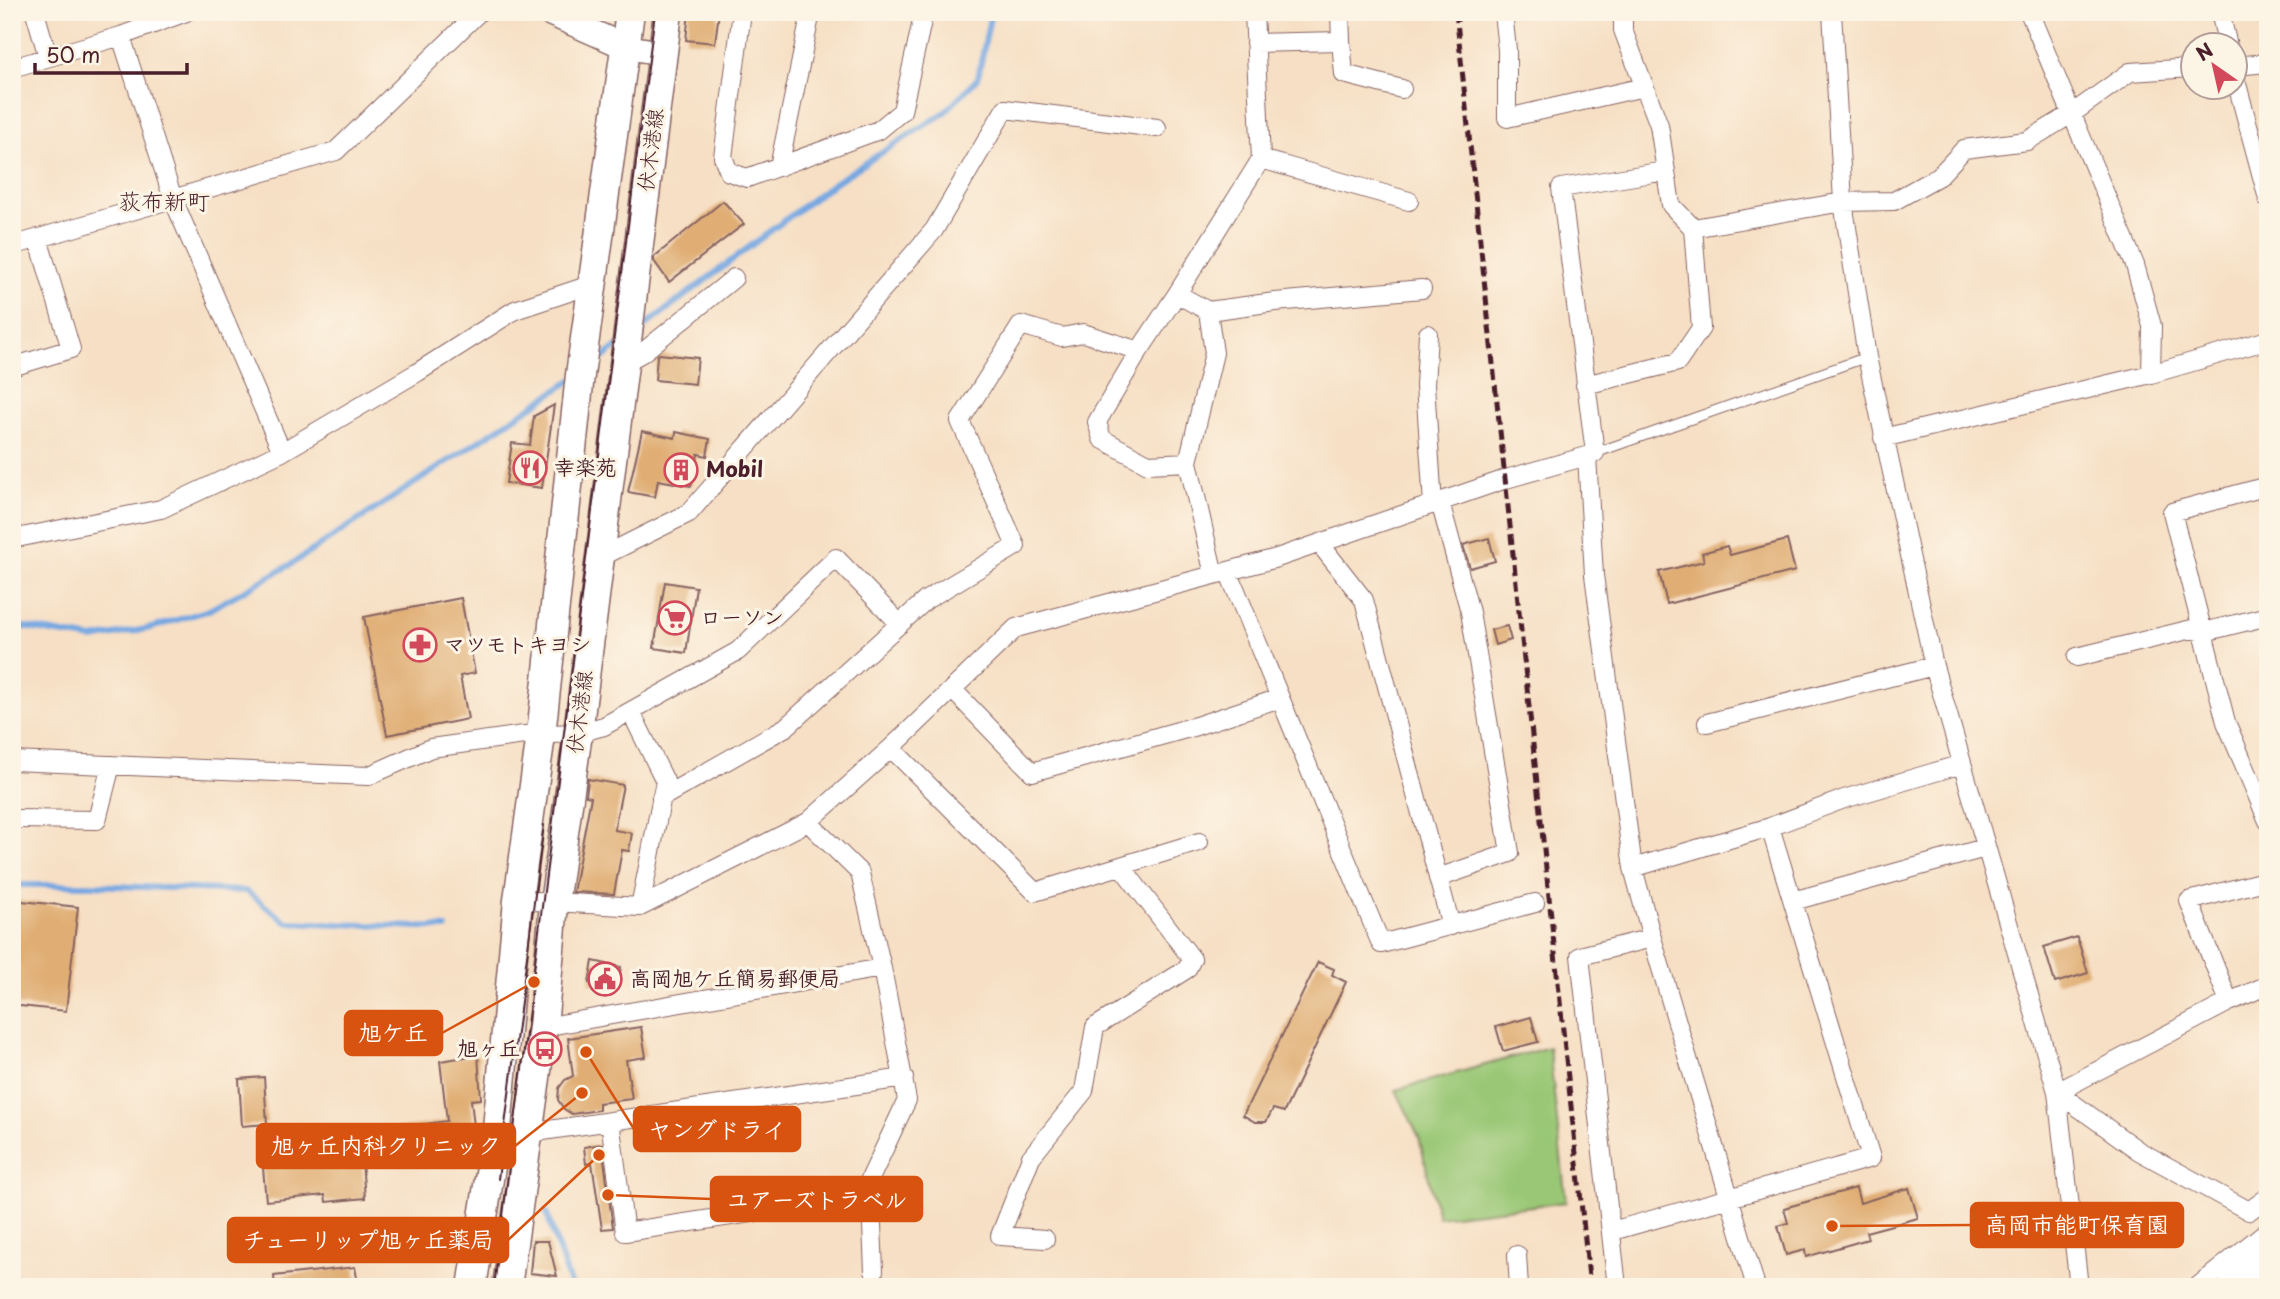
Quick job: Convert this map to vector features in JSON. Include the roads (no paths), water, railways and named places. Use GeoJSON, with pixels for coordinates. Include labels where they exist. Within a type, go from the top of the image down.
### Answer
{"type":"FeatureCollection","features":[{"type":"Feature","properties":{"kind":"highway"},"geometry":{"type":"LineString","coordinates":[[2234,1287],[2268,1261]]}},
{"type":"Feature","properties":{"kind":"main road","name":"伏木港線"},"geometry":{"type":"LineString","coordinates":[[472,1287],[497,1129],[518,900],[541,735],[580,375],[630,12]]}},
{"type":"Feature","properties":{"kind":"main road","name":"伏木港線"},"geometry":{"type":"LineString","coordinates":[[507,1287],[543,1027],[554,904],[578,733],[668,12]]}},
{"type":"Feature","properties":{"kind":"street"},"geometry":{"type":"LineString","coordinates":[[35,12],[48,58]]}},
{"type":"Feature","properties":{"kind":"street"},"geometry":{"type":"LineString","coordinates":[[12,68],[121,36],[186,12]]}},
{"type":"Feature","properties":{"kind":"street"},"geometry":{"type":"LineString","coordinates":[[12,246],[336,151],[479,12]]}},
{"type":"Feature","properties":{"kind":"street"},"geometry":{"type":"LineString","coordinates":[[547,12],[626,47],[663,52]]}},
{"type":"Feature","properties":{"kind":"street"},"geometry":{"type":"LineString","coordinates":[[742,12],[723,157],[729,172],[747,178],[879,130],[902,111],[924,12]]}},
{"type":"Feature","properties":{"kind":"street"},"geometry":{"type":"LineString","coordinates":[[779,167],[811,12]]}},
{"type":"Feature","properties":{"kind":"street"},"geometry":{"type":"LineString","coordinates":[[1188,462],[1148,464],[1102,439],[1097,422],[1261,159],[1254,12]]}},
{"type":"Feature","properties":{"kind":"street"},"geometry":{"type":"LineString","coordinates":[[1340,12],[1344,74],[1402,89]]}},
{"type":"Feature","properties":{"kind":"street"},"geometry":{"type":"LineString","coordinates":[[1503,12],[1507,50],[1507,118],[1644,87]]}},
{"type":"Feature","properties":{"kind":"street"},"geometry":{"type":"LineString","coordinates":[[1585,385],[1678,362],[1701,328],[1693,228],[1671,205],[1660,125],[1623,30],[1623,12]]}},
{"type":"Feature","properties":{"kind":"street"},"geometry":{"type":"LineString","coordinates":[[1832,12],[1843,202],[1867,357],[1934,666],[2057,1092],[2079,1287]]}},
{"type":"Feature","properties":{"kind":"street"},"geometry":{"type":"LineString","coordinates":[[2029,12],[2135,265],[2152,326],[2151,374]]}},
{"type":"Feature","properties":{"kind":"street"},"geometry":{"type":"LineString","coordinates":[[2220,12],[2225,32]]}},
{"type":"Feature","properties":{"kind":"street"},"geometry":{"type":"LineString","coordinates":[[121,36],[173,199],[282,452]]}},
{"type":"Feature","properties":{"kind":"street"},"geometry":{"type":"LineString","coordinates":[[1255,43],[1341,41]]}},
{"type":"Feature","properties":{"kind":"street"},"geometry":{"type":"LineString","coordinates":[[2248,65],[2268,63]]}},
{"type":"Feature","properties":{"kind":"street"},"geometry":{"type":"LineString","coordinates":[[1693,228],[1843,202],[1894,201],[1939,176],[1964,149],[2027,141],[2073,113],[2130,72],[2178,69]]}},
{"type":"Feature","properties":{"kind":"street"},"geometry":{"type":"LineString","coordinates":[[2243,102],[2268,199]]}},
{"type":"Feature","properties":{"kind":"street"},"geometry":{"type":"LineString","coordinates":[[599,558],[689,513],[934,230],[1005,109],[1157,128]]}},
{"type":"Feature","properties":{"kind":"street"},"geometry":{"type":"LineString","coordinates":[[1261,159],[1409,201]]}},
{"type":"Feature","properties":{"kind":"street"},"geometry":{"type":"LineString","coordinates":[[1665,171],[1561,188],[1591,454],[1594,575],[1633,868],[1756,1287]]}},
{"type":"Feature","properties":{"kind":"street"},"geometry":{"type":"LineString","coordinates":[[12,367],[71,349],[38,238]]}},
{"type":"Feature","properties":{"kind":"street"},"geometry":{"type":"LineString","coordinates":[[624,363],[642,354],[734,278]]}},
{"type":"Feature","properties":{"kind":"street"},"geometry":{"type":"LineString","coordinates":[[12,539],[161,509],[282,452],[418,372],[515,310],[593,284]]}},
{"type":"Feature","properties":{"kind":"street"},"geometry":{"type":"LineString","coordinates":[[1177,295],[1209,311],[1275,302],[1422,289]]}},
{"type":"Feature","properties":{"kind":"street"},"geometry":{"type":"LineString","coordinates":[[1209,311],[1214,353],[1188,462],[1221,573],[1280,698],[1381,944],[1535,903]]}},
{"type":"Feature","properties":{"kind":"street"},"geometry":{"type":"LineString","coordinates":[[661,798],[786,727],[926,600],[1016,546],[960,421],[1021,325],[1062,337],[1083,333],[1139,351]]}},
{"type":"Feature","properties":{"kind":"street"},"geometry":{"type":"LineString","coordinates":[[1429,334],[1425,386],[1437,503],[1470,612],[1510,853],[1438,878]]}},
{"type":"Feature","properties":{"kind":"street"},"geometry":{"type":"LineString","coordinates":[[1883,438],[2151,374],[2268,340]]}},
{"type":"Feature","properties":{"kind":"street"},"geometry":{"type":"LineString","coordinates":[[518,900],[640,907],[808,822],[891,748],[1016,628],[1320,544],[1506,479],[1591,454]]}},
{"type":"Feature","properties":{"kind":"street"},"geometry":{"type":"LineString","coordinates":[[2268,486],[2172,512],[2225,722],[2268,821]]}},
{"type":"Feature","properties":{"kind":"street"},"geometry":{"type":"LineString","coordinates":[[1320,544],[1364,600],[1451,926]]}},
{"type":"Feature","properties":{"kind":"street"},"geometry":{"type":"LineString","coordinates":[[12,761],[368,776],[431,748],[524,734],[578,733],[604,726],[738,651],[836,558],[900,624]]}},
{"type":"Feature","properties":{"kind":"street"},"geometry":{"type":"LineString","coordinates":[[2077,657],[2192,629],[2204,632],[2268,616]]}},
{"type":"Feature","properties":{"kind":"street"},"geometry":{"type":"LineString","coordinates":[[1707,723],[1934,666]]}},
{"type":"Feature","properties":{"kind":"street"},"geometry":{"type":"LineString","coordinates":[[952,689],[1032,772],[1196,726],[1280,698]]}},
{"type":"Feature","properties":{"kind":"street"},"geometry":{"type":"LineString","coordinates":[[631,712],[665,781],[640,907]]}},
{"type":"Feature","properties":{"kind":"street"},"geometry":{"type":"LineString","coordinates":[[891,748],[1035,892],[1199,842]]}},
{"type":"Feature","properties":{"kind":"street"},"geometry":{"type":"LineString","coordinates":[[1633,868],[1770,827],[1844,799],[1962,764]]}},
{"type":"Feature","properties":{"kind":"street"},"geometry":{"type":"LineString","coordinates":[[12,819],[97,820],[111,765]]}},
{"type":"Feature","properties":{"kind":"street"},"geometry":{"type":"LineString","coordinates":[[808,822],[860,873],[904,1078],[907,1100],[870,1179],[874,1271]]}},
{"type":"Feature","properties":{"kind":"street"},"geometry":{"type":"LineString","coordinates":[[1612,1231],[1871,1158],[1770,827]]}},
{"type":"Feature","properties":{"kind":"street"},"geometry":{"type":"LineString","coordinates":[[1793,901],[1985,848]]}},
{"type":"Feature","properties":{"kind":"street"},"geometry":{"type":"LineString","coordinates":[[1045,1239],[1000,1236],[1031,1157],[1084,1091],[1095,1027],[1187,969],[1192,959],[1121,866]]}},
{"type":"Feature","properties":{"kind":"street"},"geometry":{"type":"LineString","coordinates":[[2229,1002],[2189,901],[2268,880]]}},
{"type":"Feature","properties":{"kind":"street"},"geometry":{"type":"LineString","coordinates":[[1617,1287],[1580,956],[1652,938]]}},
{"type":"Feature","properties":{"kind":"street"},"geometry":{"type":"LineString","coordinates":[[543,1027],[882,968]]}},
{"type":"Feature","properties":{"kind":"street"},"geometry":{"type":"LineString","coordinates":[[2057,1092],[2229,1002],[2268,985]]}},
{"type":"Feature","properties":{"kind":"street"},"geometry":{"type":"LineString","coordinates":[[529,1133],[904,1078]]}},
{"type":"Feature","properties":{"kind":"street"},"geometry":{"type":"LineString","coordinates":[[2057,1092],[2139,1151],[2249,1212],[2268,1197]]}},
{"type":"Feature","properties":{"kind":"street"},"geometry":{"type":"LineString","coordinates":[[610,1121],[625,1232],[870,1195]]}},
{"type":"Feature","properties":{"kind":"street"},"geometry":{"type":"LineString","coordinates":[[2197,1287],[2268,1230]]}},
{"type":"Feature","properties":{"kind":"street"},"geometry":{"type":"LineString","coordinates":[[1517,1255],[1519,1287]]}},
{"type":"Feature","properties":{"kind":"lane"},"geometry":{"type":"LineString","coordinates":[[1591,454],[1867,357]]}},
{"type":"Feature","properties":{"kind":"waterway"},"geometry":{"type":"LineString","coordinates":[[637,332],[834,183],[944,113],[978,78],[991,12]]}},
{"type":"Feature","properties":{"kind":"waterway"},"geometry":{"type":"LineString","coordinates":[[589,368],[617,347]]}},
{"type":"Feature","properties":{"kind":"waterway"},"geometry":{"type":"LineString","coordinates":[[12,625],[93,639],[151,628],[209,610],[290,565],[572,380]]}},
{"type":"Feature","properties":{"kind":"waterway"},"geometry":{"type":"LineString","coordinates":[[12,885],[246,891],[286,922],[446,928]]}},
{"type":"Feature","properties":{"kind":"waterway"},"geometry":{"type":"LineString","coordinates":[[546,1211],[571,1287]]}},
{"type":"Feature","properties":{"kind":"tram line"},"geometry":{"type":"LineString","coordinates":[[494,1287],[655,12]]}},
{"type":"Feature","properties":{"kind":"tram line"},"geometry":{"type":"LineString","coordinates":[[498,1179],[544,825]]}},
{"type":"Feature","properties":{"kind":"railway"},"geometry":{"type":"LineString","coordinates":[[1456,12],[1590,1287]]}},
{"type":"Feature","properties":{"kind":"place","name":"幸楽苑"},"geometry":{"type":"Point","coordinates":[530,468]}},
{"type":"Feature","properties":{"kind":"place","name":"Mobil"},"geometry":{"type":"Point","coordinates":[681,470]}},
{"type":"Feature","properties":{"kind":"place","name":"ローソン"},"geometry":{"type":"Point","coordinates":[675,618]}},
{"type":"Feature","properties":{"kind":"place","name":"マツモトキヨシ"},"geometry":{"type":"Point","coordinates":[420,645]}},
{"type":"Feature","properties":{"kind":"place","name":"高岡旭ケ丘簡易郵便局"},"geometry":{"type":"Point","coordinates":[605,979]}},
{"type":"Feature","properties":{"kind":"place","name":"旭ケ丘"},"geometry":{"type":"Point","coordinates":[534,982]}},
{"type":"Feature","properties":{"kind":"place","name":"旭ヶ丘"},"geometry":{"type":"Point","coordinates":[545,1049]}},
{"type":"Feature","properties":{"kind":"place","name":"ヤングドライ"},"geometry":{"type":"Point","coordinates":[586,1052]}},
{"type":"Feature","properties":{"kind":"place","name":"旭ヶ丘内科クリニック"},"geometry":{"type":"Point","coordinates":[582,1093]}},
{"type":"Feature","properties":{"kind":"place","name":"チューリップ旭ヶ丘薬局"},"geometry":{"type":"Point","coordinates":[599,1155]}},
{"type":"Feature","properties":{"kind":"place","name":"ユアーズトラベル"},"geometry":{"type":"Point","coordinates":[608,1195]}},
{"type":"Feature","properties":{"kind":"place","name":"高岡市能町保育園"},"geometry":{"type":"Point","coordinates":[1832,1226]}},
{"type":"Feature","properties":{"kind":"district","name":"荻布新町"},"geometry":{"type":"Point","coordinates":[164,202]}}]}
